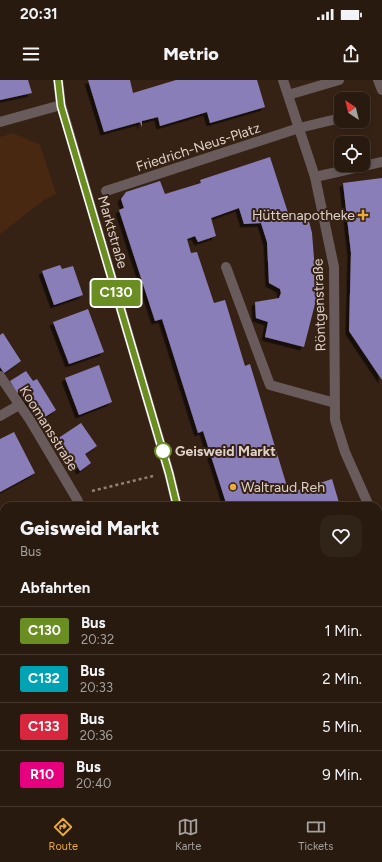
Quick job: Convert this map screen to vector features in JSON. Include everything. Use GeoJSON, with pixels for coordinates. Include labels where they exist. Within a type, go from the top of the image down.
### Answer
{"type":"FeatureCollection","features":[{"type":"Feature","properties":{"kind":"street","name":"Marktstraße"},"geometry":{"type":"LineString","coordinates":[[58,80],[61,106],[169,473],[176,502]]}},
{"type":"Feature","properties":{"kind":"street","name":"Röntgenstraße"},"geometry":{"type":"LineString","coordinates":[[283,80],[315,177],[334,267],[336,420],[345,452],[367,502]]}},
{"type":"Feature","properties":{"kind":"street"},"geometry":{"type":"LineString","coordinates":[[288,95],[339,80]]}},
{"type":"Feature","properties":{"kind":"street"},"geometry":{"type":"LineString","coordinates":[[378,80],[382,90]]}},
{"type":"Feature","properties":{"kind":"street"},"geometry":{"type":"LineString","coordinates":[[0,122],[61,106]]}},
{"type":"Feature","properties":{"kind":"street","name":"Friedrich-Neus-Platz"},"geometry":{"type":"LineString","coordinates":[[106,191],[298,128],[334,120]]}},
{"type":"Feature","properties":{"kind":"street"},"geometry":{"type":"LineString","coordinates":[[315,177],[382,162]]}},
{"type":"Feature","properties":{"kind":"street"},"geometry":{"type":"LineString","coordinates":[[226,267],[270,385],[335,403]]}},
{"type":"Feature","properties":{"kind":"street","name":"Koomansstraße"},"geometry":{"type":"LineString","coordinates":[[0,376],[78,496]]}},
{"type":"Feature","properties":{"kind":"street"},"geometry":{"type":"LineString","coordinates":[[0,416],[20,405]]}},
{"type":"Feature","properties":{"kind":"path"},"geometry":{"type":"LineString","coordinates":[[78,496],[169,473]]}},
{"type":"Feature","properties":{"kind":"shaded area"},"geometry":{"type":"Polygon","coordinates":[[[13,133],[40,145],[56,194],[44,200],[0,234],[0,137],[13,133]]]}},
{"type":"Feature","properties":{"kind":"building"},"geometry":{"type":"Polygon","coordinates":[[[0,80],[28,80],[32,93],[0,100],[0,80]]]}},
{"type":"Feature","properties":{"kind":"building"},"geometry":{"type":"Polygon","coordinates":[[[88,80],[130,80],[133,93],[176,80],[257,80],[265,107],[210,123],[207,112],[160,126],[158,117],[142,121],[142,127],[140,122],[104,132],[88,80]]]}},
{"type":"Feature","properties":{"kind":"building"},"geometry":{"type":"Polygon","coordinates":[[[270,157],[291,222],[309,221],[312,233],[317,296],[304,347],[265,337],[268,322],[256,318],[255,302],[279,298],[281,293],[280,289],[269,283],[267,242],[261,223],[244,224],[239,208],[211,218],[216,236],[198,242],[195,236],[187,239],[191,253],[197,252],[214,303],[225,300],[245,366],[250,364],[289,493],[332,479],[339,502],[226,502],[203,431],[198,433],[162,319],[155,321],[119,210],[124,208],[121,199],[126,192],[160,181],[165,194],[201,183],[200,180],[270,157]]]}},
{"type":"Feature","properties":{"kind":"building"},"geometry":{"type":"Polygon","coordinates":[[[382,178],[382,380],[349,331],[351,253],[343,183],[382,178]]]}},
{"type":"Feature","properties":{"kind":"building"},"geometry":{"type":"Polygon","coordinates":[[[60,265],[62,269],[73,266],[83,295],[54,305],[42,271],[60,265]]]}},
{"type":"Feature","properties":{"kind":"building"},"geometry":{"type":"Polygon","coordinates":[[[88,309],[104,352],[69,364],[53,322],[88,309]]]}},
{"type":"Feature","properties":{"kind":"building"},"geometry":{"type":"Polygon","coordinates":[[[3,333],[21,361],[4,373],[0,367],[0,335],[3,333]]]}},
{"type":"Feature","properties":{"kind":"building"},"geometry":{"type":"Polygon","coordinates":[[[99,365],[112,402],[79,415],[65,378],[99,365]]]}},
{"type":"Feature","properties":{"kind":"building"},"geometry":{"type":"Polygon","coordinates":[[[26,371],[33,381],[37,379],[56,410],[40,420],[21,390],[17,393],[10,381],[26,371]]]}},
{"type":"Feature","properties":{"kind":"building"},"geometry":{"type":"Polygon","coordinates":[[[81,423],[97,446],[85,454],[91,463],[80,471],[74,461],[72,462],[57,439],[81,423]]]}},
{"type":"Feature","properties":{"kind":"building"},"geometry":{"type":"Polygon","coordinates":[[[14,432],[35,473],[0,492],[0,439],[14,432]]]}},
{"type":"Feature","properties":{"kind":"bus line","name":"C130"},"geometry":{"type":"LineString","coordinates":[[58,80],[61,106],[169,473],[176,502]]}},
{"type":"Feature","properties":{"kind":"place","name":"Hüttenapotheke"},"geometry":{"type":"Point","coordinates":[363,215]}},
{"type":"Feature","properties":{"kind":"place","name":"Geisweid Markt"},"geometry":{"type":"Point","coordinates":[163,451]}},
{"type":"Feature","properties":{"kind":"place","name":"Waltraud Reh"},"geometry":{"type":"Point","coordinates":[233,487]}}]}
